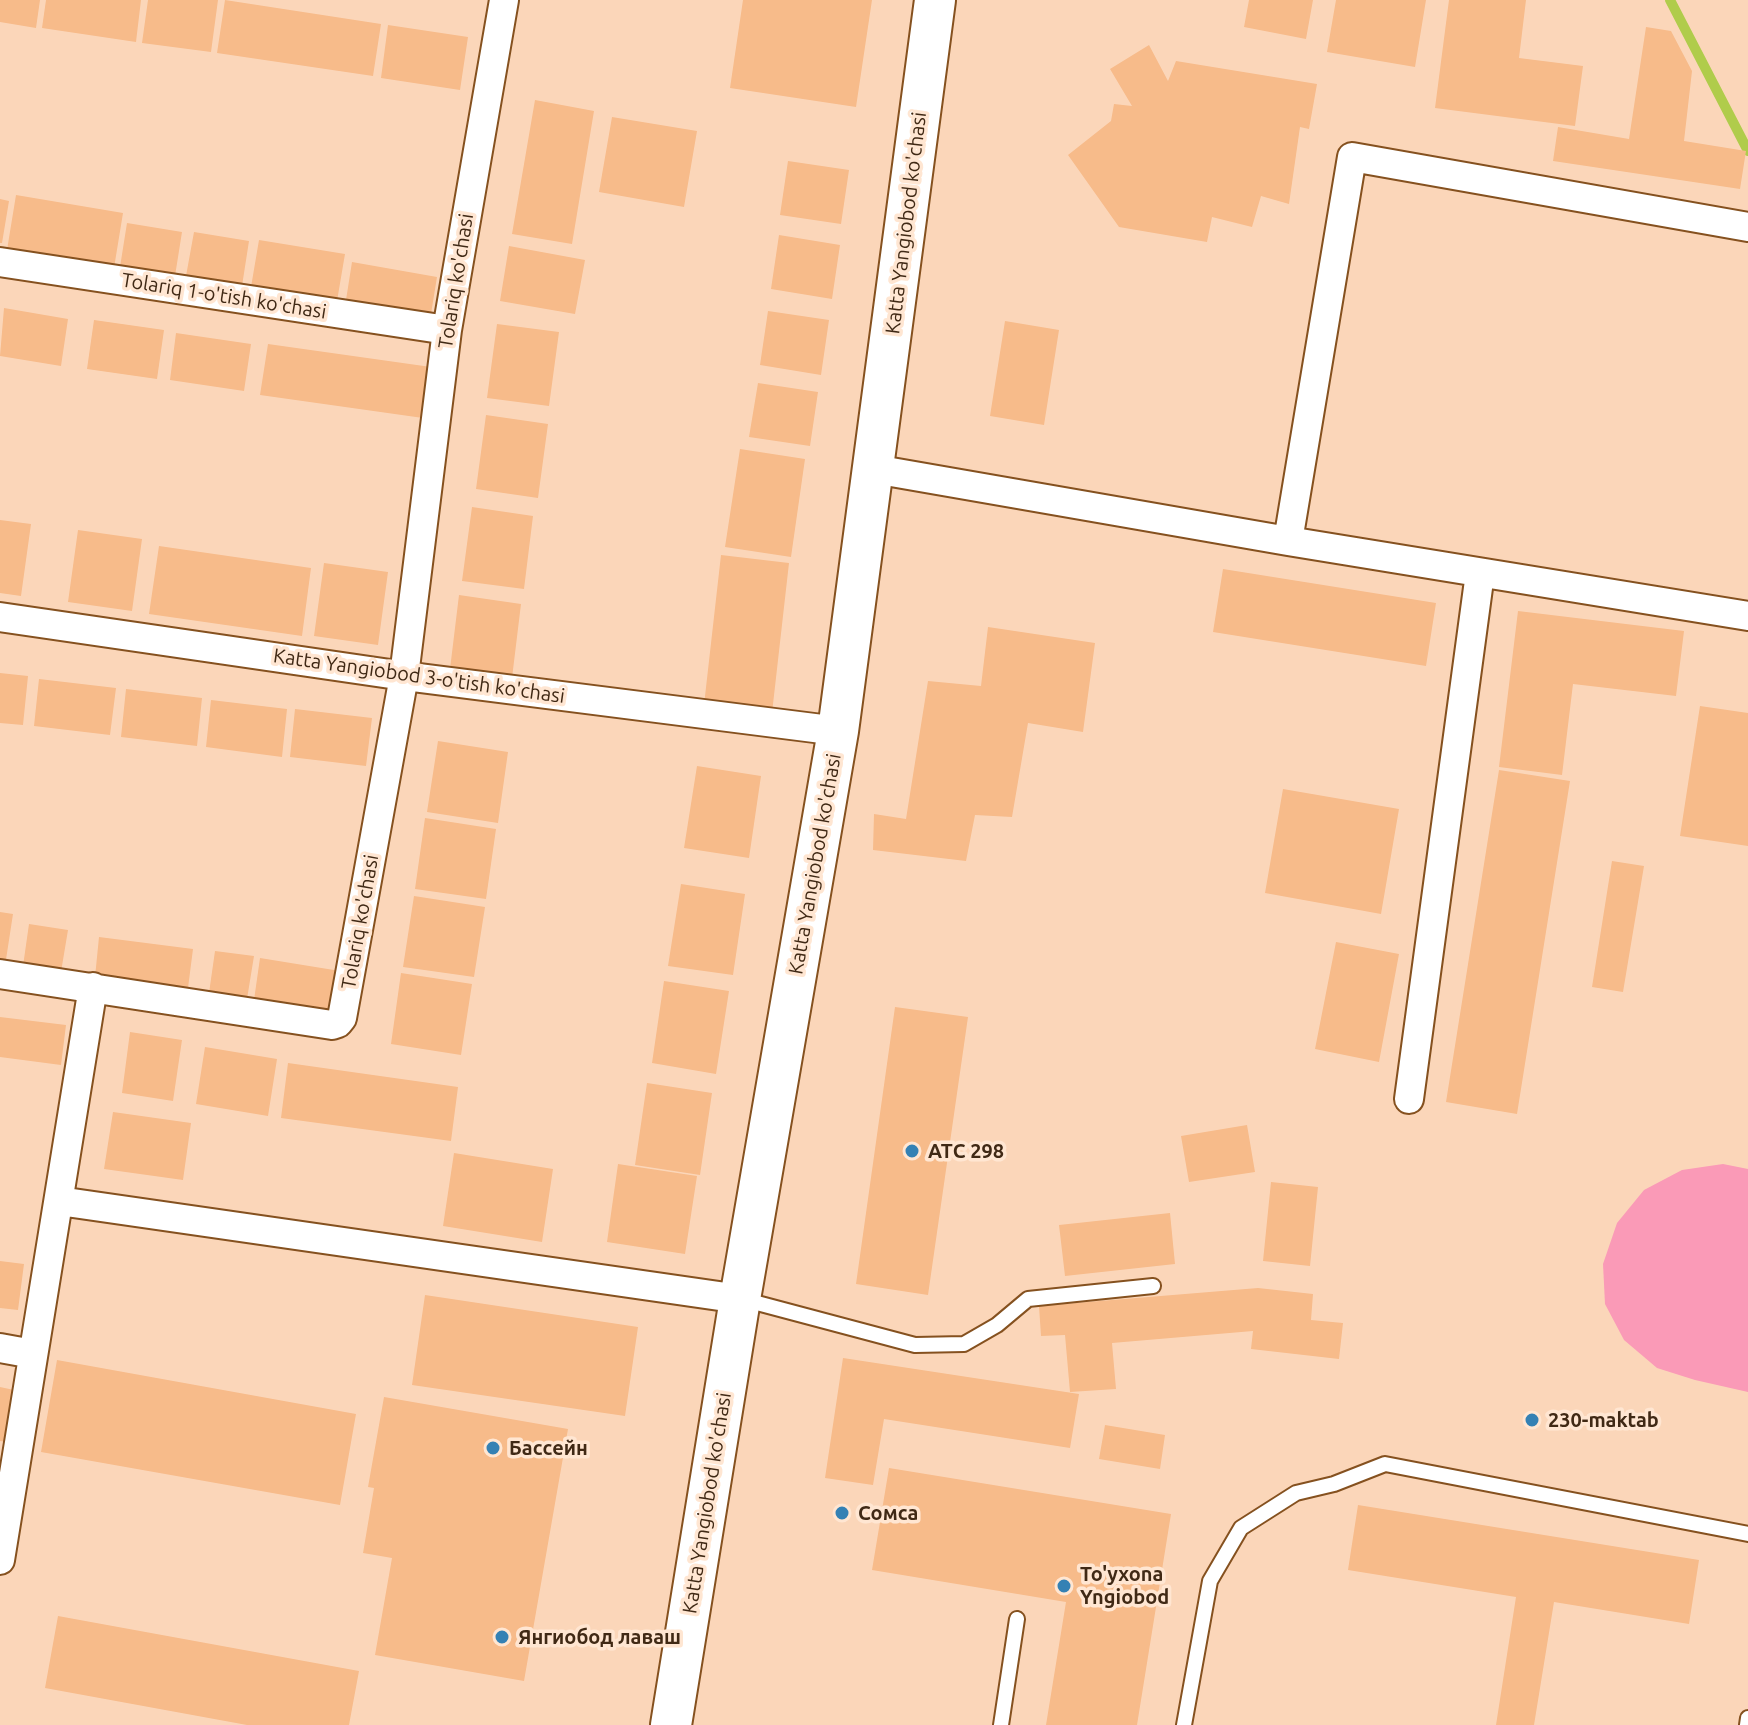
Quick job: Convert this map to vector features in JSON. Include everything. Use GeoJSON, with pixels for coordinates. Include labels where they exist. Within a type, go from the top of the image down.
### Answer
{"type":"FeatureCollection","features":[{"type":"Feature","properties":{"kind":"street","name":"Tolariq ko'chasi"},"geometry":{"type":"LineString","coordinates":[[93,987],[332,1025],[342,1018],[404,676],[447,330],[504,0]]}},
{"type":"Feature","properties":{"kind":"street","name":"Katta Yangiobod ko'chasi"},"geometry":{"type":"LineString","coordinates":[[671,1725],[740,1299],[838,731],[935,0]]}},
{"type":"Feature","properties":{"kind":"street"},"geometry":{"type":"LineString","coordinates":[[1288,541],[1352,157],[1748,227]]}},
{"type":"Feature","properties":{"kind":"street","name":"Tolariq 1-o'tish ko'chasi"},"geometry":{"type":"LineString","coordinates":[[0,262],[447,330]]}},
{"type":"Feature","properties":{"kind":"street"},"geometry":{"type":"LineString","coordinates":[[874,469],[1748,616]]}},
{"type":"Feature","properties":{"kind":"street"},"geometry":{"type":"LineString","coordinates":[[1409,1099],[1480,573]]}},
{"type":"Feature","properties":{"kind":"street","name":"Katta Yangiobod 3-o'tish ko'chasi"},"geometry":{"type":"LineString","coordinates":[[0,617],[404,676],[838,731]]}},
{"type":"Feature","properties":{"kind":"street"},"geometry":{"type":"LineString","coordinates":[[0,974],[93,987],[0,1560]]}},
{"type":"Feature","properties":{"kind":"street"},"geometry":{"type":"LineString","coordinates":[[59,1201],[740,1299]]}},
{"type":"Feature","properties":{"kind":"street"},"geometry":{"type":"LineString","coordinates":[[0,1348],[33,1354]]}},
{"type":"Feature","properties":{"kind":"lane"},"geometry":{"type":"LineString","coordinates":[[740,1299],[915,1345],[964,1344],[997,1325],[1028,1299],[1153,1286]]}},
{"type":"Feature","properties":{"kind":"lane"},"geometry":{"type":"LineString","coordinates":[[1184,1725],[1210,1581],[1241,1528],[1296,1493],[1334,1484],[1385,1464],[1748,1534]]}},
{"type":"Feature","properties":{"kind":"lane"},"geometry":{"type":"LineString","coordinates":[[1001,1725],[1017,1619]]}},
{"type":"Feature","properties":{"kind":"lane"},"geometry":{"type":"LineString","coordinates":[[1747,1725],[1748,1718]]}},
{"type":"Feature","properties":{"kind":"shaded area"},"geometry":{"type":"Polygon","coordinates":[[[1723,1164],[1748,1169],[1748,1392],[1657,1368],[1624,1340],[1605,1304],[1603,1264],[1617,1223],[1644,1190],[1682,1170],[1723,1164]]]}},
{"type":"Feature","properties":{"kind":"building"},"geometry":{"type":"Polygon","coordinates":[[[0,0],[40,0],[36,28],[0,22],[0,0]]]}},
{"type":"Feature","properties":{"kind":"building"},"geometry":{"type":"Polygon","coordinates":[[[46,0],[141,0],[136,42],[42,28],[46,0]]]}},
{"type":"Feature","properties":{"kind":"building"},"geometry":{"type":"Polygon","coordinates":[[[148,0],[218,0],[211,52],[142,43],[148,0]]]}},
{"type":"Feature","properties":{"kind":"building"},"geometry":{"type":"Polygon","coordinates":[[[225,0],[381,24],[373,76],[217,53],[225,0]]]}},
{"type":"Feature","properties":{"kind":"building"},"geometry":{"type":"Polygon","coordinates":[[[743,0],[872,0],[856,107],[730,88],[743,0]]]}},
{"type":"Feature","properties":{"kind":"building"},"geometry":{"type":"Polygon","coordinates":[[[1249,0],[1313,0],[1306,39],[1244,27],[1249,0]]]}},
{"type":"Feature","properties":{"kind":"building"},"geometry":{"type":"Polygon","coordinates":[[[1336,0],[1426,0],[1415,67],[1327,52],[1336,0]]]}},
{"type":"Feature","properties":{"kind":"building"},"geometry":{"type":"Polygon","coordinates":[[[1449,0],[1526,0],[1519,58],[1583,66],[1575,126],[1435,108],[1449,0]]]}},
{"type":"Feature","properties":{"kind":"building"},"geometry":{"type":"Polygon","coordinates":[[[388,25],[468,37],[460,90],[381,78],[388,25]]]}},
{"type":"Feature","properties":{"kind":"building"},"geometry":{"type":"Polygon","coordinates":[[[1646,27],[1671,31],[1692,71],[1684,141],[1746,151],[1740,189],[1553,161],[1558,127],[1629,139],[1646,27]]]}},
{"type":"Feature","properties":{"kind":"building"},"geometry":{"type":"Polygon","coordinates":[[[1149,45],[1168,81],[1176,61],[1317,84],[1309,129],[1300,127],[1289,204],[1261,196],[1252,227],[1212,217],[1207,242],[1119,227],[1068,155],[1111,121],[1114,104],[1132,106],[1110,69],[1149,45]]]}},
{"type":"Feature","properties":{"kind":"building"},"geometry":{"type":"Polygon","coordinates":[[[535,100],[594,111],[572,244],[512,234],[535,100]]]}},
{"type":"Feature","properties":{"kind":"building"},"geometry":{"type":"Polygon","coordinates":[[[612,117],[697,131],[684,207],[599,192],[612,117]]]}},
{"type":"Feature","properties":{"kind":"building"},"geometry":{"type":"Polygon","coordinates":[[[788,161],[849,170],[841,224],[780,215],[788,161]]]}},
{"type":"Feature","properties":{"kind":"building"},"geometry":{"type":"Polygon","coordinates":[[[16,195],[123,213],[114,268],[7,250],[16,195]]]}},
{"type":"Feature","properties":{"kind":"building"},"geometry":{"type":"Polygon","coordinates":[[[0,199],[9,201],[2,243],[0,243],[0,199]]]}},
{"type":"Feature","properties":{"kind":"building"},"geometry":{"type":"Polygon","coordinates":[[[127,223],[182,232],[175,276],[120,267],[127,223]]]}},
{"type":"Feature","properties":{"kind":"building"},"geometry":{"type":"Polygon","coordinates":[[[194,232],[249,241],[242,286],[186,276],[194,232]]]}},
{"type":"Feature","properties":{"kind":"building"},"geometry":{"type":"Polygon","coordinates":[[[779,235],[840,245],[832,299],[771,289],[779,235]]]}},
{"type":"Feature","properties":{"kind":"building"},"geometry":{"type":"Polygon","coordinates":[[[259,240],[345,254],[337,301],[251,287],[259,240]]]}},
{"type":"Feature","properties":{"kind":"building"},"geometry":{"type":"Polygon","coordinates":[[[509,246],[585,260],[575,314],[500,301],[509,246]]]}},
{"type":"Feature","properties":{"kind":"building"},"geometry":{"type":"Polygon","coordinates":[[[352,262],[437,277],[431,314],[346,300],[352,262]]]}},
{"type":"Feature","properties":{"kind":"building"},"geometry":{"type":"Polygon","coordinates":[[[4,308],[68,319],[61,366],[0,356],[4,308]]]}},
{"type":"Feature","properties":{"kind":"building"},"geometry":{"type":"Polygon","coordinates":[[[768,311],[829,320],[821,375],[760,365],[768,311]]]}},
{"type":"Feature","properties":{"kind":"building"},"geometry":{"type":"Polygon","coordinates":[[[94,320],[164,330],[157,379],[87,369],[94,320]]]}},
{"type":"Feature","properties":{"kind":"building"},"geometry":{"type":"Polygon","coordinates":[[[1005,321],[1059,330],[1044,425],[990,416],[1005,321]]]}},
{"type":"Feature","properties":{"kind":"building"},"geometry":{"type":"Polygon","coordinates":[[[497,324],[559,332],[549,406],[487,398],[497,324]]]}},
{"type":"Feature","properties":{"kind":"building"},"geometry":{"type":"Polygon","coordinates":[[[176,333],[251,344],[244,391],[170,380],[176,333]]]}},
{"type":"Feature","properties":{"kind":"building"},"geometry":{"type":"Polygon","coordinates":[[[268,344],[431,367],[423,418],[260,395],[268,344]]]}},
{"type":"Feature","properties":{"kind":"building"},"geometry":{"type":"Polygon","coordinates":[[[758,383],[818,392],[810,446],[749,437],[758,383]]]}},
{"type":"Feature","properties":{"kind":"building"},"geometry":{"type":"Polygon","coordinates":[[[486,415],[548,424],[538,498],[476,489],[486,415]]]}},
{"type":"Feature","properties":{"kind":"building"},"geometry":{"type":"Polygon","coordinates":[[[740,449],[805,459],[791,557],[725,547],[740,449]]]}},
{"type":"Feature","properties":{"kind":"building"},"geometry":{"type":"Polygon","coordinates":[[[472,507],[533,516],[524,589],[462,581],[472,507]]]}},
{"type":"Feature","properties":{"kind":"building"},"geometry":{"type":"Polygon","coordinates":[[[0,520],[31,524],[21,596],[0,593],[0,520]]]}},
{"type":"Feature","properties":{"kind":"building"},"geometry":{"type":"Polygon","coordinates":[[[78,530],[142,539],[132,611],[68,602],[78,530]]]}},
{"type":"Feature","properties":{"kind":"building"},"geometry":{"type":"Polygon","coordinates":[[[159,546],[311,568],[302,636],[149,614],[159,546]]]}},
{"type":"Feature","properties":{"kind":"building"},"geometry":{"type":"Polygon","coordinates":[[[721,555],[789,563],[772,713],[704,705],[721,555]]]}},
{"type":"Feature","properties":{"kind":"building"},"geometry":{"type":"Polygon","coordinates":[[[324,563],[388,572],[378,645],[314,636],[324,563]]]}},
{"type":"Feature","properties":{"kind":"building"},"geometry":{"type":"Polygon","coordinates":[[[1223,569],[1436,603],[1426,666],[1213,632],[1223,569]]]}},
{"type":"Feature","properties":{"kind":"building"},"geometry":{"type":"Polygon","coordinates":[[[459,595],[521,604],[512,678],[450,669],[459,595]]]}},
{"type":"Feature","properties":{"kind":"building"},"geometry":{"type":"Polygon","coordinates":[[[1518,611],[1684,631],[1676,696],[1573,684],[1562,775],[1499,767],[1518,611]]]}},
{"type":"Feature","properties":{"kind":"building"},"geometry":{"type":"Polygon","coordinates":[[[988,627],[1095,643],[1083,732],[1028,723],[1012,817],[975,815],[966,861],[873,850],[874,814],[906,819],[928,681],[981,686],[988,627]]]}},
{"type":"Feature","properties":{"kind":"building"},"geometry":{"type":"Polygon","coordinates":[[[0,673],[28,676],[23,725],[0,723],[0,673]]]}},
{"type":"Feature","properties":{"kind":"building"},"geometry":{"type":"Polygon","coordinates":[[[39,679],[116,688],[110,735],[34,726],[39,679]]]}},
{"type":"Feature","properties":{"kind":"building"},"geometry":{"type":"Polygon","coordinates":[[[126,689],[202,698],[197,746],[121,737],[126,689]]]}},
{"type":"Feature","properties":{"kind":"building"},"geometry":{"type":"Polygon","coordinates":[[[211,700],[287,709],[282,757],[206,747],[211,700]]]}},
{"type":"Feature","properties":{"kind":"building"},"geometry":{"type":"Polygon","coordinates":[[[1700,706],[1748,713],[1748,846],[1680,836],[1700,706]]]}},
{"type":"Feature","properties":{"kind":"building"},"geometry":{"type":"Polygon","coordinates":[[[295,709],[372,718],[366,766],[290,757],[295,709]]]}},
{"type":"Feature","properties":{"kind":"building"},"geometry":{"type":"Polygon","coordinates":[[[438,741],[508,752],[498,823],[427,812],[438,741]]]}},
{"type":"Feature","properties":{"kind":"building"},"geometry":{"type":"Polygon","coordinates":[[[697,766],[761,776],[749,858],[684,848],[697,766]]]}},
{"type":"Feature","properties":{"kind":"building"},"geometry":{"type":"Polygon","coordinates":[[[1499,770],[1570,781],[1517,1114],[1446,1102],[1499,770]]]}},
{"type":"Feature","properties":{"kind":"building"},"geometry":{"type":"Polygon","coordinates":[[[1283,789],[1399,809],[1381,914],[1265,893],[1283,789]]]}},
{"type":"Feature","properties":{"kind":"building"},"geometry":{"type":"Polygon","coordinates":[[[425,818],[496,829],[486,899],[415,889],[425,818]]]}},
{"type":"Feature","properties":{"kind":"building"},"geometry":{"type":"Polygon","coordinates":[[[1612,861],[1644,866],[1623,992],[1592,987],[1612,861]]]}},
{"type":"Feature","properties":{"kind":"building"},"geometry":{"type":"Polygon","coordinates":[[[681,884],[745,894],[733,975],[668,966],[681,884]]]}},
{"type":"Feature","properties":{"kind":"building"},"geometry":{"type":"Polygon","coordinates":[[[414,896],[485,907],[474,977],[403,967],[414,896]]]}},
{"type":"Feature","properties":{"kind":"building"},"geometry":{"type":"Polygon","coordinates":[[[0,912],[13,914],[5,966],[0,965],[0,912]]]}},
{"type":"Feature","properties":{"kind":"building"},"geometry":{"type":"Polygon","coordinates":[[[29,924],[68,930],[61,972],[23,966],[29,924]]]}},
{"type":"Feature","properties":{"kind":"building"},"geometry":{"type":"Polygon","coordinates":[[[99,937],[193,949],[188,988],[95,977],[99,937]]]}},
{"type":"Feature","properties":{"kind":"building"},"geometry":{"type":"Polygon","coordinates":[[[1336,942],[1399,954],[1379,1062],[1315,1049],[1336,942]]]}},
{"type":"Feature","properties":{"kind":"building"},"geometry":{"type":"Polygon","coordinates":[[[215,951],[254,956],[247,999],[209,993],[215,951]]]}},
{"type":"Feature","properties":{"kind":"building"},"geometry":{"type":"Polygon","coordinates":[[[260,958],[340,971],[333,1014],[254,1000],[260,958]]]}},
{"type":"Feature","properties":{"kind":"building"},"geometry":{"type":"Polygon","coordinates":[[[401,973],[472,984],[461,1055],[391,1044],[401,973]]]}},
{"type":"Feature","properties":{"kind":"building"},"geometry":{"type":"Polygon","coordinates":[[[664,981],[729,991],[716,1074],[652,1063],[664,981]]]}},
{"type":"Feature","properties":{"kind":"building","name":"АТС 298"},"geometry":{"type":"Polygon","coordinates":[[[895,1007],[968,1017],[928,1295],[856,1284],[895,1007]]]}},
{"type":"Feature","properties":{"kind":"building"},"geometry":{"type":"Polygon","coordinates":[[[0,1017],[66,1025],[61,1065],[0,1057],[0,1017]]]}},
{"type":"Feature","properties":{"kind":"building"},"geometry":{"type":"Polygon","coordinates":[[[130,1032],[182,1040],[173,1101],[122,1093],[130,1032]]]}},
{"type":"Feature","properties":{"kind":"building"},"geometry":{"type":"Polygon","coordinates":[[[205,1047],[277,1059],[268,1116],[196,1104],[205,1047]]]}},
{"type":"Feature","properties":{"kind":"building"},"geometry":{"type":"Polygon","coordinates":[[[288,1063],[458,1087],[451,1141],[281,1118],[288,1063]]]}},
{"type":"Feature","properties":{"kind":"building"},"geometry":{"type":"Polygon","coordinates":[[[647,1083],[712,1093],[700,1175],[635,1165],[647,1083]]]}},
{"type":"Feature","properties":{"kind":"building"},"geometry":{"type":"Polygon","coordinates":[[[113,1112],[191,1123],[183,1180],[104,1169],[113,1112]]]}},
{"type":"Feature","properties":{"kind":"building"},"geometry":{"type":"Polygon","coordinates":[[[1247,1125],[1255,1172],[1189,1182],[1181,1136],[1247,1125]]]}},
{"type":"Feature","properties":{"kind":"building"},"geometry":{"type":"Polygon","coordinates":[[[454,1153],[553,1169],[542,1242],[443,1226],[454,1153]]]}},
{"type":"Feature","properties":{"kind":"building"},"geometry":{"type":"Polygon","coordinates":[[[618,1164],[697,1176],[685,1254],[607,1242],[618,1164]]]}},
{"type":"Feature","properties":{"kind":"building"},"geometry":{"type":"Polygon","coordinates":[[[1271,1182],[1318,1187],[1310,1266],[1263,1261],[1271,1182]]]}},
{"type":"Feature","properties":{"kind":"building"},"geometry":{"type":"Polygon","coordinates":[[[1170,1213],[1175,1264],[1065,1276],[1059,1225],[1170,1213]]]}},
{"type":"Feature","properties":{"kind":"building"},"geometry":{"type":"Polygon","coordinates":[[[0,1261],[24,1264],[18,1310],[0,1308],[0,1261]]]}},
{"type":"Feature","properties":{"kind":"building"},"geometry":{"type":"Polygon","coordinates":[[[1258,1288],[1313,1294],[1311,1320],[1343,1323],[1339,1359],[1251,1349],[1253,1331],[1112,1343],[1116,1389],[1070,1392],[1065,1335],[1041,1336],[1039,1306],[1258,1288]]]}},
{"type":"Feature","properties":{"kind":"building"},"geometry":{"type":"Polygon","coordinates":[[[425,1295],[638,1327],[625,1416],[412,1385],[425,1295]]]}},
{"type":"Feature","properties":{"kind":"building"},"geometry":{"type":"Polygon","coordinates":[[[843,1358],[1079,1394],[1070,1448],[884,1419],[873,1485],[825,1478],[843,1358]]]}},
{"type":"Feature","properties":{"kind":"building"},"geometry":{"type":"Polygon","coordinates":[[[57,1360],[356,1414],[340,1505],[41,1452],[57,1360]]]}},
{"type":"Feature","properties":{"kind":"building"},"geometry":{"type":"Polygon","coordinates":[[[0,1387],[14,1390],[6,1442],[0,1441],[0,1387]]]}},
{"type":"Feature","properties":{"kind":"building"},"geometry":{"type":"Polygon","coordinates":[[[384,1397],[568,1429],[524,1681],[375,1655],[392,1558],[363,1553],[374,1488],[368,1487],[384,1397]]]}},
{"type":"Feature","properties":{"kind":"building"},"geometry":{"type":"Polygon","coordinates":[[[1105,1425],[1165,1435],[1160,1469],[1099,1459],[1105,1425]]]}},
{"type":"Feature","properties":{"kind":"building","name":"To'yxona Yngiobod"},"geometry":{"type":"Polygon","coordinates":[[[889,1468],[1171,1514],[1137,1725],[1046,1725],[1066,1602],[872,1570],[889,1468]]]}},
{"type":"Feature","properties":{"kind":"building"},"geometry":{"type":"Polygon","coordinates":[[[1358,1505],[1699,1560],[1689,1624],[1554,1602],[1534,1725],[1496,1725],[1516,1597],[1348,1570],[1358,1505]]]}},
{"type":"Feature","properties":{"kind":"building"},"geometry":{"type":"Polygon","coordinates":[[[58,1616],[359,1671],[349,1725],[247,1725],[45,1688],[58,1616]]]}},
{"type":"Feature","properties":{"kind":"waterway"},"geometry":{"type":"LineString","coordinates":[[1670,0],[1748,151]]}},
{"type":"Feature","properties":{"kind":"place","name":"АТС 298"},"geometry":{"type":"Point","coordinates":[912,1151]}},
{"type":"Feature","properties":{"kind":"place","name":"230-maktab"},"geometry":{"type":"Point","coordinates":[1532,1420]}},
{"type":"Feature","properties":{"kind":"place","name":"Бассейн"},"geometry":{"type":"Point","coordinates":[493,1448]}},
{"type":"Feature","properties":{"kind":"place","name":"Сомса"},"geometry":{"type":"Point","coordinates":[842,1513]}},
{"type":"Feature","properties":{"kind":"place","name":"To'yxona Yngiobod"},"geometry":{"type":"Point","coordinates":[1064,1586]}},
{"type":"Feature","properties":{"kind":"place","name":"Янгиобод лаваш"},"geometry":{"type":"Point","coordinates":[502,1637]}}]}
